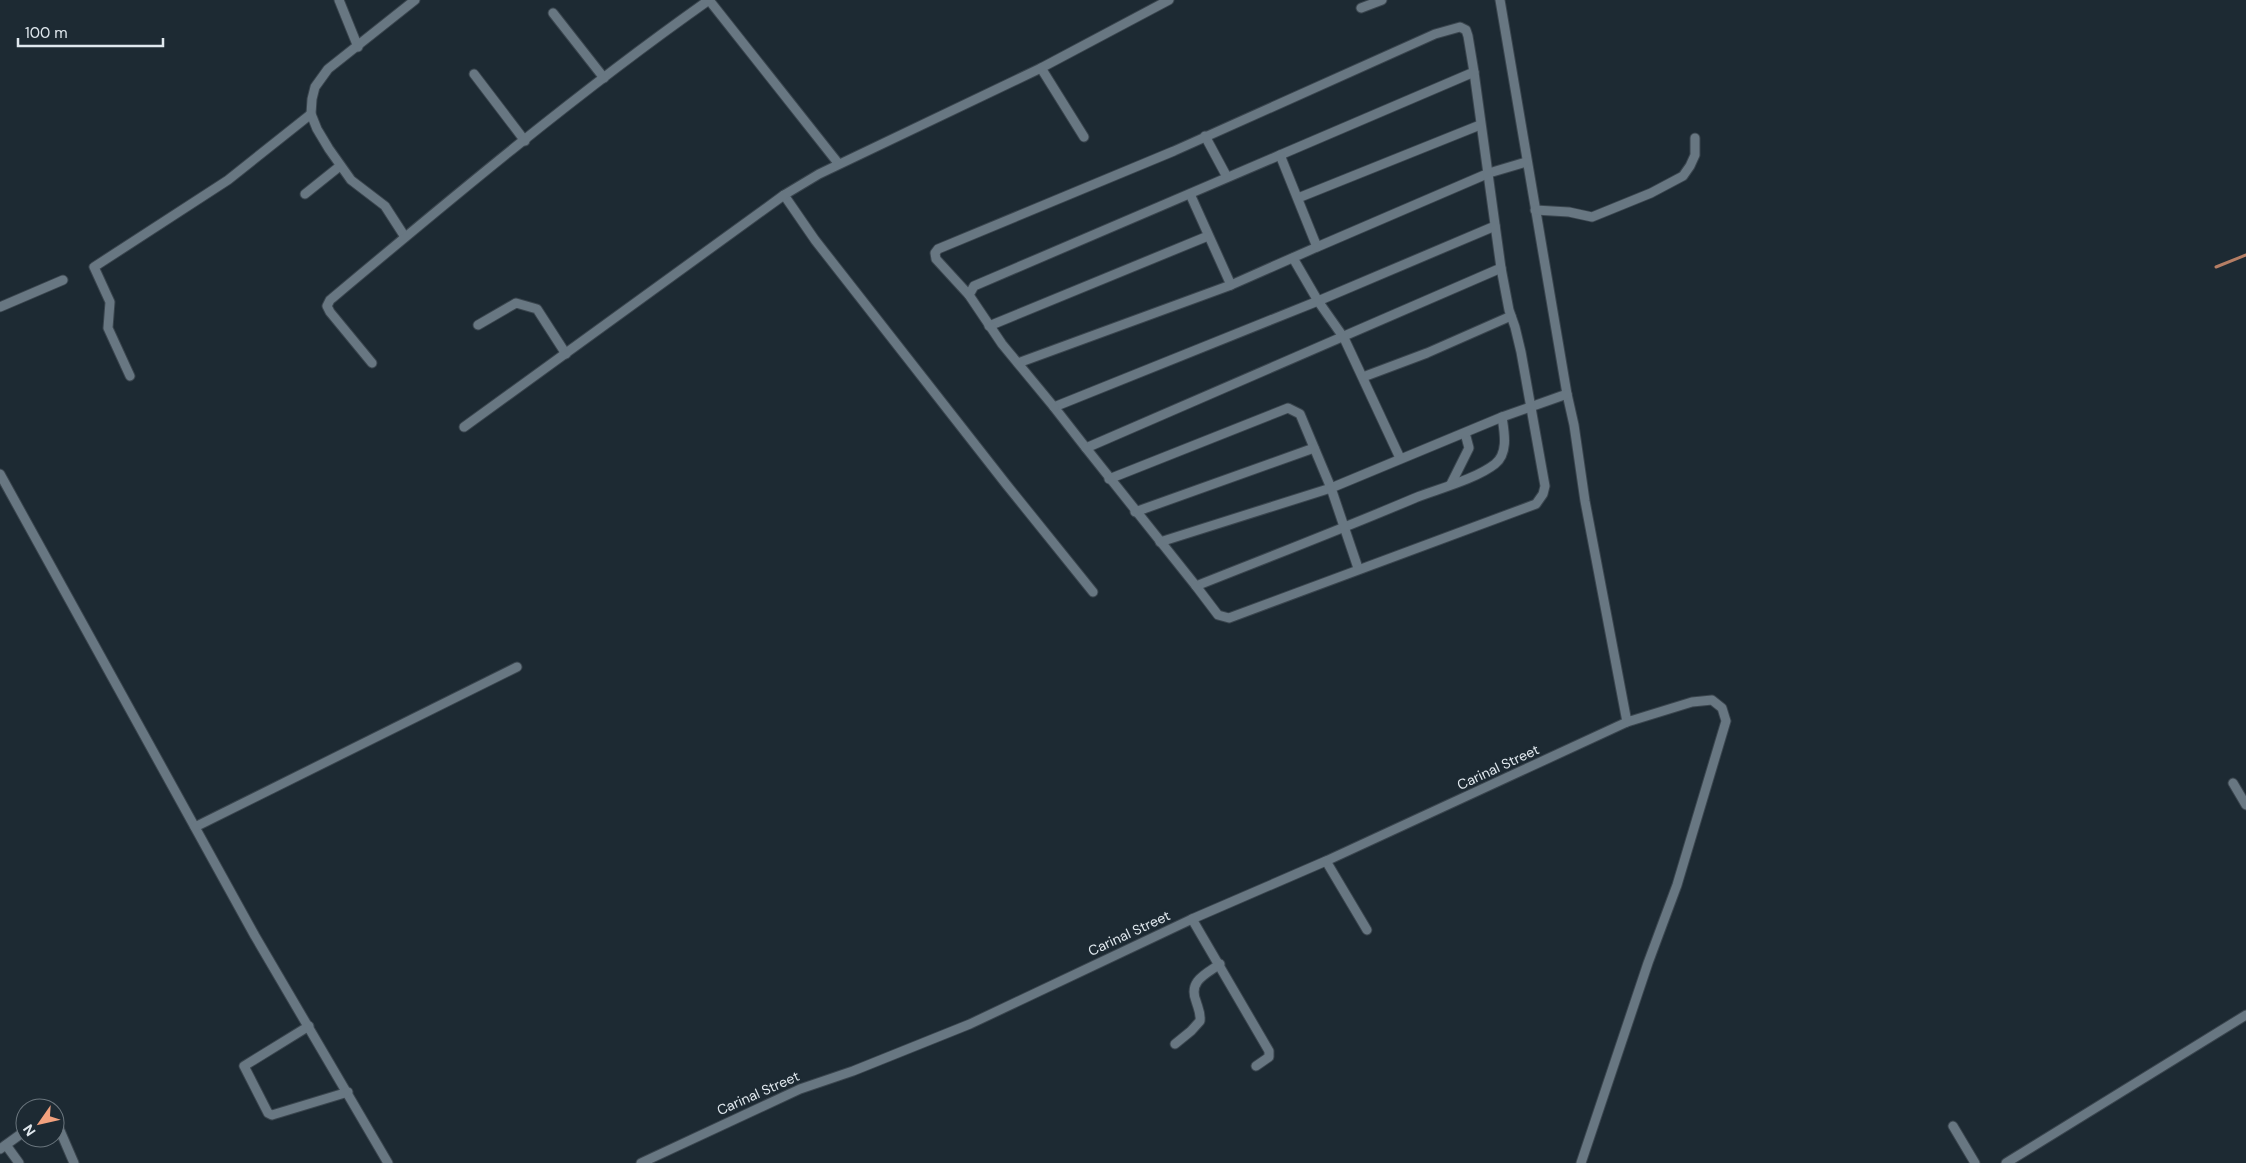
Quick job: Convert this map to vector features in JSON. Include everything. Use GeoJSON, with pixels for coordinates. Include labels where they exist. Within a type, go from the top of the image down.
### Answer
{"type":"FeatureCollection","features":[{"type":"Feature","properties":{"kind":"street"},"geometry":{"type":"LineString","coordinates":[[339,0],[358,47]]}},
{"type":"Feature","properties":{"kind":"street"},"geometry":{"type":"LineString","coordinates":[[405,237],[385,206],[351,180],[340,166],[317,129],[312,114],[312,99],[319,79],[328,69],[415,0]]}},
{"type":"Feature","properties":{"kind":"street"},"geometry":{"type":"LineString","coordinates":[[372,363],[330,312],[327,306],[330,300],[525,140],[649,42],[709,0],[838,163]]}},
{"type":"Feature","properties":{"kind":"street"},"geometry":{"type":"LineString","coordinates":[[464,427],[784,195],[838,163],[1041,68],[1169,0]]}},
{"type":"Feature","properties":{"kind":"street"},"geometry":{"type":"LineString","coordinates":[[1361,8],[1382,0]]}},
{"type":"Feature","properties":{"kind":"street"},"geometry":{"type":"LineString","coordinates":[[1500,0],[1526,162],[1627,722]]}},
{"type":"Feature","properties":{"kind":"street"},"geometry":{"type":"LineString","coordinates":[[553,13],[604,78]]}},
{"type":"Feature","properties":{"kind":"street"},"geometry":{"type":"LineString","coordinates":[[1460,27],[1466,30],[1474,72],[1501,268],[1511,316],[1518,337],[1544,486],[1540,500],[1536,504],[1358,568],[1229,618],[1218,615],[989,326],[969,295],[936,259],[935,253],[938,249],[1206,136],[1435,34],[1460,27]]}},
{"type":"Feature","properties":{"kind":"street"},"geometry":{"type":"LineString","coordinates":[[1041,68],[1084,137]]}},
{"type":"Feature","properties":{"kind":"street"},"geometry":{"type":"LineString","coordinates":[[969,295],[974,286],[1474,72]]}},
{"type":"Feature","properties":{"kind":"street"},"geometry":{"type":"LineString","coordinates":[[474,74],[525,140]]}},
{"type":"Feature","properties":{"kind":"street"},"geometry":{"type":"LineString","coordinates":[[130,376],[108,328],[110,302],[94,267],[228,180],[312,114]]}},
{"type":"Feature","properties":{"kind":"street"},"geometry":{"type":"LineString","coordinates":[[1298,198],[1480,125]]}},
{"type":"Feature","properties":{"kind":"street"},"geometry":{"type":"LineString","coordinates":[[1206,136],[1227,177]]}},
{"type":"Feature","properties":{"kind":"street"},"geometry":{"type":"LineString","coordinates":[[1535,210],[1569,212],[1592,217],[1651,193],[1683,176],[1695,155],[1695,138]]}},
{"type":"Feature","properties":{"kind":"street"},"geometry":{"type":"LineString","coordinates":[[1280,155],[1317,247]]}},
{"type":"Feature","properties":{"kind":"street"},"geometry":{"type":"LineString","coordinates":[[1018,363],[1231,285],[1489,173],[1526,162]]}},
{"type":"Feature","properties":{"kind":"street"},"geometry":{"type":"LineString","coordinates":[[305,194],[340,166]]}},
{"type":"Feature","properties":{"kind":"street"},"geometry":{"type":"LineString","coordinates":[[1190,194],[1231,285]]}},
{"type":"Feature","properties":{"kind":"street"},"geometry":{"type":"LineString","coordinates":[[784,195],[815,240],[1093,592]]}},
{"type":"Feature","properties":{"kind":"street"},"geometry":{"type":"LineString","coordinates":[[1054,407],[1318,301],[1495,226]]}},
{"type":"Feature","properties":{"kind":"street"},"geometry":{"type":"LineString","coordinates":[[989,326],[1208,236]]}},
{"type":"Feature","properties":{"kind":"street"},"geometry":{"type":"LineString","coordinates":[[1292,258],[1318,301],[1344,338],[1400,458]]}},
{"type":"Feature","properties":{"kind":"street"},"geometry":{"type":"LineString","coordinates":[[1086,448],[1344,338],[1501,268]]}},
{"type":"Feature","properties":{"kind":"street"},"geometry":{"type":"LineString","coordinates":[[0,307],[63,280]]}},
{"type":"Feature","properties":{"kind":"street"},"geometry":{"type":"LineString","coordinates":[[478,325],[516,303],[537,309],[566,354]]}},
{"type":"Feature","properties":{"kind":"street"},"geometry":{"type":"LineString","coordinates":[[1363,377],[1427,353],[1511,316]]}},
{"type":"Feature","properties":{"kind":"street"},"geometry":{"type":"LineString","coordinates":[[1160,542],[1331,488],[1400,458],[1465,434],[1502,417],[1567,394]]}},
{"type":"Feature","properties":{"kind":"street"},"geometry":{"type":"LineString","coordinates":[[1109,479],[1288,408],[1300,414],[1331,488],[1358,568]]}},
{"type":"Feature","properties":{"kind":"street"},"geometry":{"type":"LineString","coordinates":[[1196,586],[1344,529],[1495,464],[1500,458],[1505,437],[1502,417]]}},
{"type":"Feature","properties":{"kind":"street"},"geometry":{"type":"LineString","coordinates":[[1451,484],[1469,448],[1465,434]]}},
{"type":"Feature","properties":{"kind":"street"},"geometry":{"type":"LineString","coordinates":[[1135,512],[1314,448]]}},
{"type":"Feature","properties":{"kind":"street"},"geometry":{"type":"LineString","coordinates":[[0,474],[255,936],[388,1163]]}},
{"type":"Feature","properties":{"kind":"street"},"geometry":{"type":"LineString","coordinates":[[195,827],[517,667]]}},
{"type":"Feature","properties":{"kind":"street","name":"Carinal Street"},"geometry":{"type":"LineString","coordinates":[[641,1163],[800,1089],[853,1071],[970,1024],[1192,919],[1326,861],[1627,722],[1692,702],[1712,700],[1722,708],[1726,721],[1677,885],[1648,963],[1581,1163]]}},
{"type":"Feature","properties":{"kind":"street"},"geometry":{"type":"LineString","coordinates":[[2232,783],[2246,805]]}},
{"type":"Feature","properties":{"kind":"street"},"geometry":{"type":"LineString","coordinates":[[1326,861],[1367,930]]}},
{"type":"Feature","properties":{"kind":"street"},"geometry":{"type":"LineString","coordinates":[[1192,919],[1220,964],[1269,1051],[1269,1057],[1256,1066]]}},
{"type":"Feature","properties":{"kind":"street"},"geometry":{"type":"LineString","coordinates":[[1175,1044],[1200,1021],[1194,986],[1200,978],[1220,964]]}},
{"type":"Feature","properties":{"kind":"street"},"geometry":{"type":"LineString","coordinates":[[2006,1163],[2246,1015]]}},
{"type":"Feature","properties":{"kind":"street"},"geometry":{"type":"LineString","coordinates":[[309,1026],[244,1066],[268,1113],[272,1115],[348,1092]]}},
{"type":"Feature","properties":{"kind":"street"},"geometry":{"type":"LineString","coordinates":[[1952,1126],[1975,1163]]}},
{"type":"Feature","properties":{"kind":"street"},"geometry":{"type":"LineString","coordinates":[[15,1138],[3,1147],[20,1163]]}},
{"type":"Feature","properties":{"kind":"street"},"geometry":{"type":"LineString","coordinates":[[65,1142],[74,1163]]}},
{"type":"Feature","properties":{"kind":"waterway"},"geometry":{"type":"LineString","coordinates":[[2216,267],[2246,255]]}}]}
